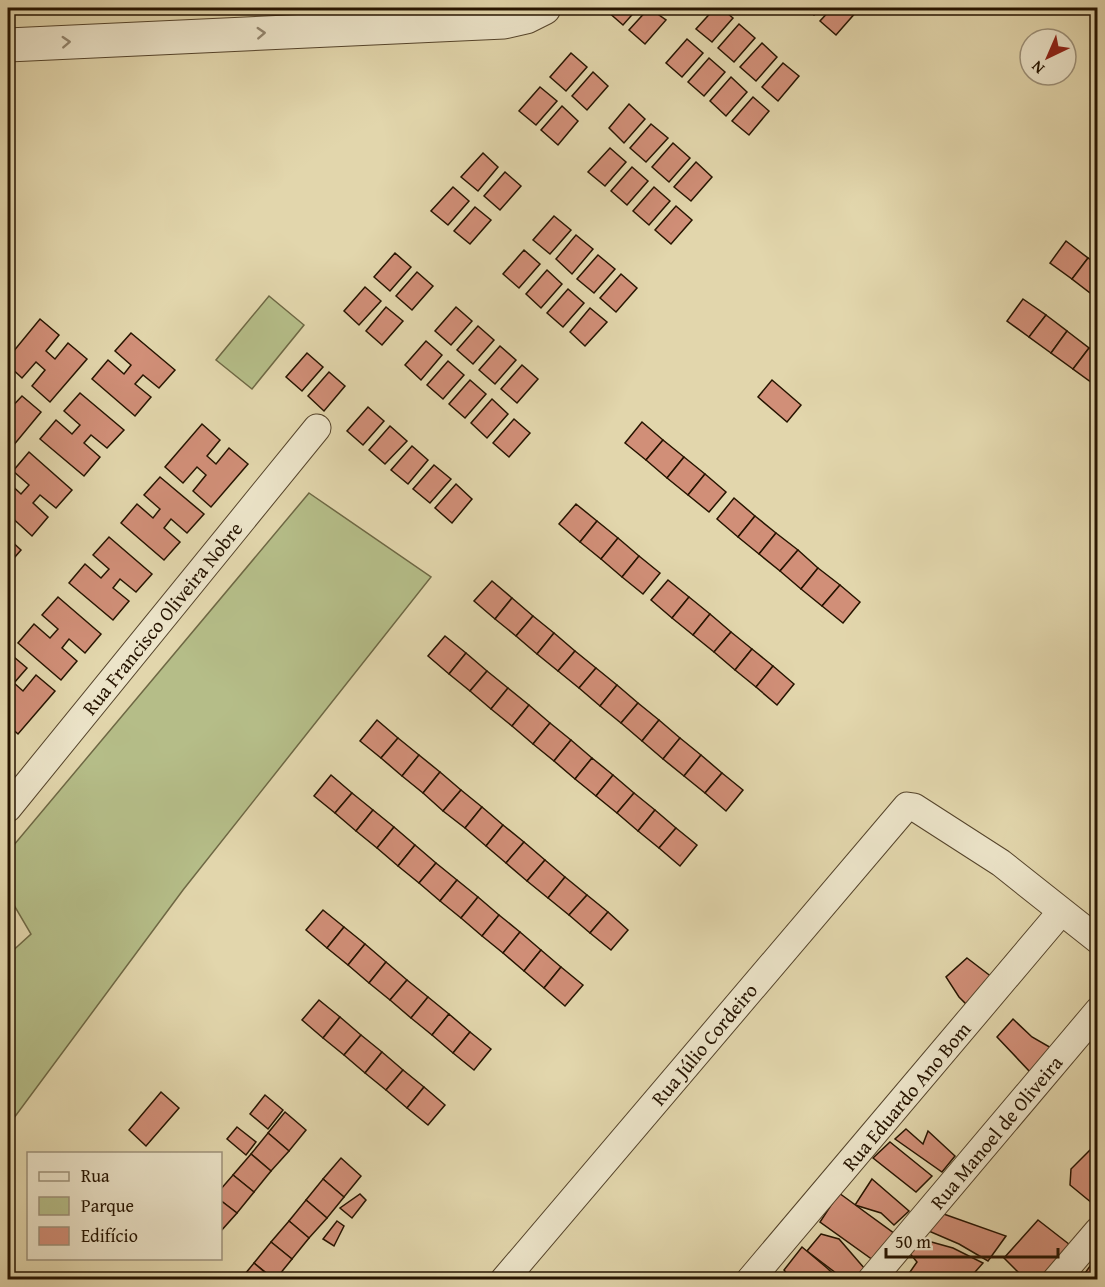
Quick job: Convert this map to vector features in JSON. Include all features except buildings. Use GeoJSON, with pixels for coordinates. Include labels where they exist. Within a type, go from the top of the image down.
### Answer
{"type":"FeatureCollection","features":[{"type":"Feature","properties":{"kind":"street"},"geometry":{"type":"LineString","coordinates":[[8,45],[504,22],[526,17],[544,8]]}},
{"type":"Feature","properties":{"kind":"street","name":"Rua Francisco Oliveira Nobre"},"geometry":{"type":"LineString","coordinates":[[8,808],[317,428]]}},
{"type":"Feature","properties":{"kind":"street","name":"Rua Júlio Cordeiro"},"geometry":{"type":"LineString","coordinates":[[504,1280],[907,806],[914,807],[991,857],[1061,912]]}},
{"type":"Feature","properties":{"kind":"street"},"geometry":{"type":"LineString","coordinates":[[1061,912],[1098,940]]}},
{"type":"Feature","properties":{"kind":"street","name":"Rua Eduardo Ano Bom"},"geometry":{"type":"LineString","coordinates":[[750,1280],[1061,912]]}},
{"type":"Feature","properties":{"kind":"street","name":"Rua Manoel de Oliveira"},"geometry":{"type":"LineString","coordinates":[[871,1280],[1098,1011]]}},
{"type":"Feature","properties":{"kind":"street"},"geometry":{"type":"LineString","coordinates":[[1056,1280],[1098,1231]]}},
{"type":"Feature","properties":{"kind":"green space"},"geometry":{"type":"Polygon","coordinates":[[[269,296],[304,325],[252,389],[216,360],[269,296]]]}},
{"type":"Feature","properties":{"kind":"green space"},"geometry":{"type":"Polygon","coordinates":[[[309,493],[431,577],[183,890],[8,1126],[8,955],[31,934],[8,895],[8,852],[309,493]]]}}]}
